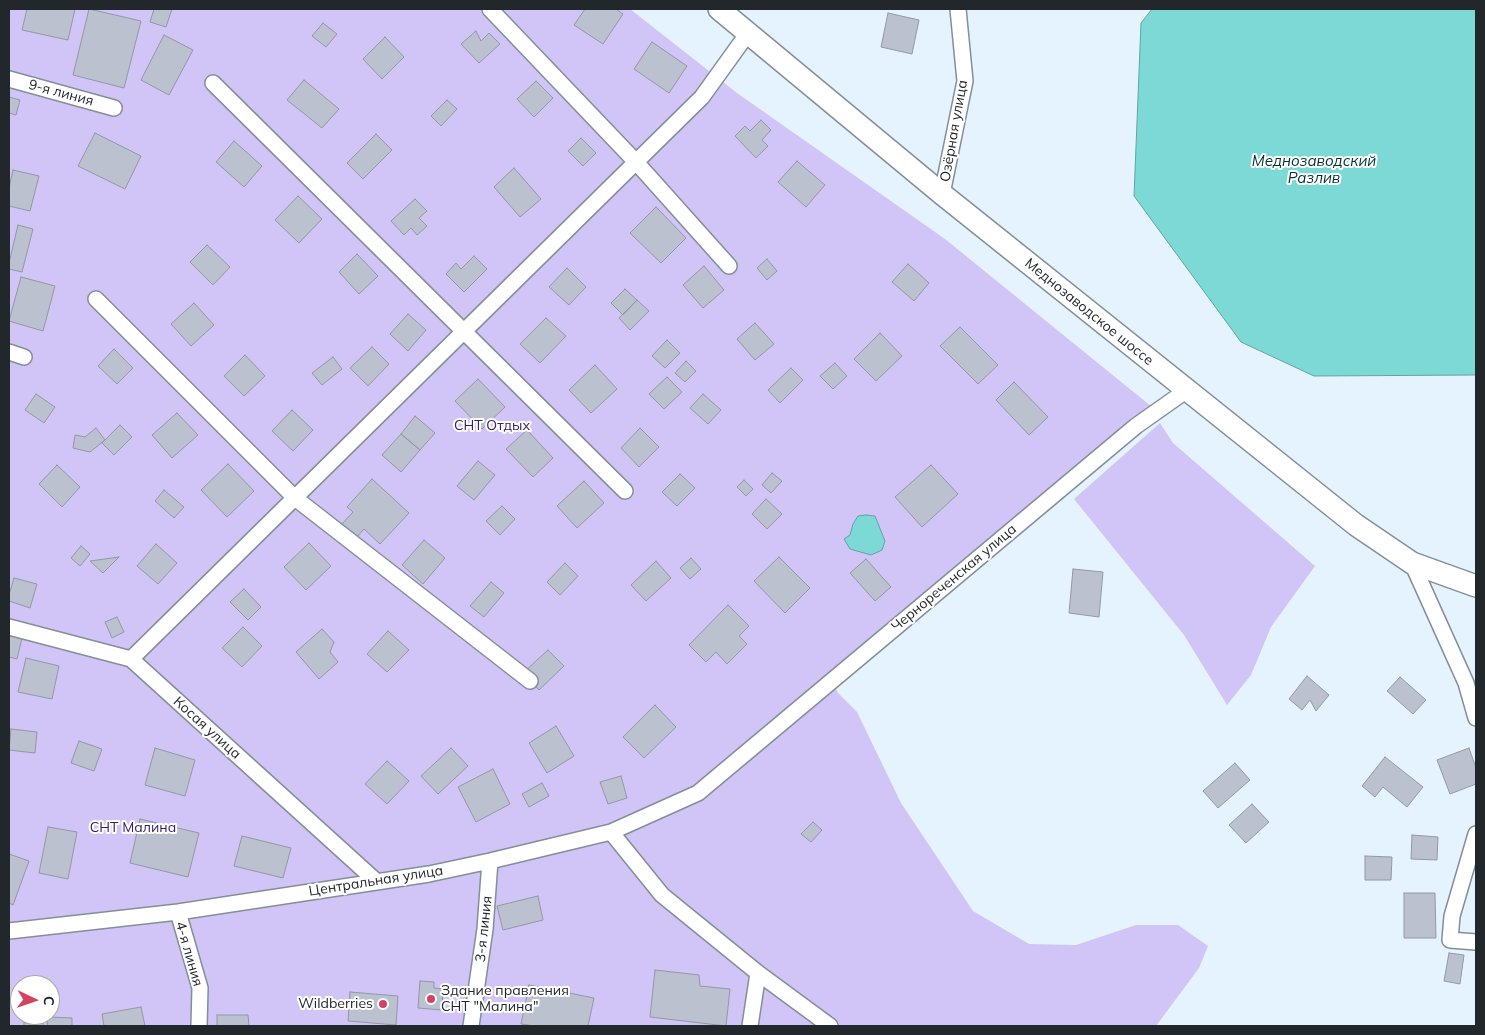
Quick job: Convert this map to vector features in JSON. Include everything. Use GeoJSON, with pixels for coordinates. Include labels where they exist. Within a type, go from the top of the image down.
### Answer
{"type":"FeatureCollection","features":[{"type":"Feature","properties":{"kind":"main road","name":"Меднозаводское шоссе"},"geometry":{"type":"LineString","coordinates":[[719,9],[942,194],[1356,525],[1412,564],[1476,586]]}},
{"type":"Feature","properties":{"kind":"street"},"geometry":{"type":"LineString","coordinates":[[490,9],[636,162],[729,266]]}},
{"type":"Feature","properties":{"kind":"street","name":"Озёрная улица"},"geometry":{"type":"LineString","coordinates":[[942,194],[965,81],[958,9]]}},
{"type":"Feature","properties":{"kind":"street"},"geometry":{"type":"LineString","coordinates":[[131,659],[702,97],[748,33]]}},
{"type":"Feature","properties":{"kind":"street","name":"9-я линия"},"geometry":{"type":"LineString","coordinates":[[9,79],[114,108]]}},
{"type":"Feature","properties":{"kind":"street"},"geometry":{"type":"LineString","coordinates":[[213,82],[624,491]]}},
{"type":"Feature","properties":{"kind":"street"},"geometry":{"type":"LineString","coordinates":[[96,299],[295,498],[530,681]]}},
{"type":"Feature","properties":{"kind":"street"},"geometry":{"type":"LineString","coordinates":[[9,352],[24,357]]}},
{"type":"Feature","properties":{"kind":"street","name":"Чернореченская улица"},"geometry":{"type":"LineString","coordinates":[[725,770],[1136,426],[1186,390]]}},
{"type":"Feature","properties":{"kind":"street"},"geometry":{"type":"LineString","coordinates":[[1412,564],[1466,683],[1476,718]]}},
{"type":"Feature","properties":{"kind":"street","name":"Косая улица"},"geometry":{"type":"LineString","coordinates":[[9,627],[131,659],[377,882]]}},
{"type":"Feature","properties":{"kind":"street","name":"Центральная улица"},"geometry":{"type":"LineString","coordinates":[[9,930],[178,912],[377,882],[490,861],[611,832],[698,793],[725,770]]}},
{"type":"Feature","properties":{"kind":"street"},"geometry":{"type":"LineString","coordinates":[[611,832],[662,895],[758,973],[830,1026]]}},
{"type":"Feature","properties":{"kind":"street"},"geometry":{"type":"LineString","coordinates":[[1476,834],[1452,916],[1450,940],[1476,942]]}},
{"type":"Feature","properties":{"kind":"street","name":"3-я линия"},"geometry":{"type":"LineString","coordinates":[[471,1026],[485,929],[490,861]]}},
{"type":"Feature","properties":{"kind":"street","name":"4-я линия"},"geometry":{"type":"LineString","coordinates":[[178,912],[200,988],[199,1026]]}},
{"type":"Feature","properties":{"kind":"street"},"geometry":{"type":"LineString","coordinates":[[750,1026],[758,973]]}},
{"type":"Feature","properties":{"kind":"green space","name":"СНТ Отдых"},"geometry":{"type":"Polygon","coordinates":[[[9,9],[630,9],[737,93],[945,239],[1157,411],[832,681],[838,693],[857,712],[901,803],[973,911],[1029,944],[1076,945],[1136,925],[1178,925],[1208,946],[1199,968],[1156,1026],[9,1026],[9,9]]]}},
{"type":"Feature","properties":{"kind":"green space"},"geometry":{"type":"Polygon","coordinates":[[[1160,423],[1173,443],[1315,566],[1271,627],[1251,675],[1227,705],[1184,635],[1074,499],[1160,423]]]}},
{"type":"Feature","properties":{"kind":"water","name":"Меднозаводский Разлив"},"geometry":{"type":"Polygon","coordinates":[[[1152,9],[1476,9],[1476,375],[1314,376],[1241,342],[1134,196],[1141,23],[1152,9]]]}},
{"type":"Feature","properties":{"kind":"water"},"geometry":{"type":"Polygon","coordinates":[[[858,516],[875,516],[885,541],[882,550],[871,555],[850,549],[844,539],[850,535],[853,524],[858,516]]]}},
{"type":"Feature","properties":{"kind":"building"},"geometry":{"type":"Polygon","coordinates":[[[27,9],[75,9],[68,40],[22,30],[27,9]]]}},
{"type":"Feature","properties":{"kind":"building"},"geometry":{"type":"Polygon","coordinates":[[[89,9],[141,21],[124,88],[73,75],[89,9]]]}},
{"type":"Feature","properties":{"kind":"building"},"geometry":{"type":"Polygon","coordinates":[[[154,9],[172,9],[166,27],[150,22],[154,9]]]}},
{"type":"Feature","properties":{"kind":"building"},"geometry":{"type":"Polygon","coordinates":[[[585,9],[616,9],[623,14],[603,44],[574,25],[585,9]]]}},
{"type":"Feature","properties":{"kind":"building"},"geometry":{"type":"Polygon","coordinates":[[[888,13],[919,20],[912,54],[881,47],[888,13]]]}},
{"type":"Feature","properties":{"kind":"building"},"geometry":{"type":"Polygon","coordinates":[[[323,23],[337,34],[326,47],[312,36],[323,23]]]}},
{"type":"Feature","properties":{"kind":"building"},"geometry":{"type":"Polygon","coordinates":[[[476,31],[481,41],[489,33],[500,44],[479,63],[461,44],[476,31]]]}},
{"type":"Feature","properties":{"kind":"building"},"geometry":{"type":"Polygon","coordinates":[[[164,35],[193,50],[169,95],[141,80],[164,35]]]}},
{"type":"Feature","properties":{"kind":"building"},"geometry":{"type":"Polygon","coordinates":[[[385,37],[404,57],[382,79],[363,59],[385,37]]]}},
{"type":"Feature","properties":{"kind":"building"},"geometry":{"type":"Polygon","coordinates":[[[652,42],[687,66],[669,93],[634,69],[652,42]]]}},
{"type":"Feature","properties":{"kind":"building"},"geometry":{"type":"Polygon","coordinates":[[[304,80],[339,109],[322,128],[287,100],[304,80]]]}},
{"type":"Feature","properties":{"kind":"building"},"geometry":{"type":"Polygon","coordinates":[[[536,81],[553,98],[534,117],[517,99],[536,81]]]}},
{"type":"Feature","properties":{"kind":"building"},"geometry":{"type":"Polygon","coordinates":[[[9,97],[20,100],[16,115],[9,113],[9,97]]]}},
{"type":"Feature","properties":{"kind":"building"},"geometry":{"type":"Polygon","coordinates":[[[447,100],[457,109],[441,126],[431,116],[447,100]]]}},
{"type":"Feature","properties":{"kind":"building"},"geometry":{"type":"Polygon","coordinates":[[[761,120],[771,130],[762,140],[768,146],[756,158],[735,136],[745,126],[750,131],[761,120]]]}},
{"type":"Feature","properties":{"kind":"building"},"geometry":{"type":"Polygon","coordinates":[[[95,133],[141,156],[125,189],[78,166],[95,133]]]}},
{"type":"Feature","properties":{"kind":"building"},"geometry":{"type":"Polygon","coordinates":[[[376,134],[392,150],[363,179],[347,163],[376,134]]]}},
{"type":"Feature","properties":{"kind":"building"},"geometry":{"type":"Polygon","coordinates":[[[581,138],[596,153],[583,166],[568,151],[581,138]]]}},
{"type":"Feature","properties":{"kind":"building"},"geometry":{"type":"Polygon","coordinates":[[[234,141],[262,166],[244,187],[216,162],[234,141]]]}},
{"type":"Feature","properties":{"kind":"building"},"geometry":{"type":"Polygon","coordinates":[[[797,161],[825,185],[806,207],[778,182],[797,161]]]}},
{"type":"Feature","properties":{"kind":"building"},"geometry":{"type":"Polygon","coordinates":[[[514,168],[541,199],[520,217],[494,187],[514,168]]]}},
{"type":"Feature","properties":{"kind":"building"},"geometry":{"type":"Polygon","coordinates":[[[13,170],[39,176],[30,211],[9,206],[9,188],[13,170]]]}},
{"type":"Feature","properties":{"kind":"building"},"geometry":{"type":"Polygon","coordinates":[[[298,196],[322,219],[299,243],[275,220],[298,196]]]}},
{"type":"Feature","properties":{"kind":"building"},"geometry":{"type":"Polygon","coordinates":[[[415,199],[427,211],[419,218],[427,226],[417,235],[411,228],[404,235],[391,221],[415,199]]]}},
{"type":"Feature","properties":{"kind":"building"},"geometry":{"type":"Polygon","coordinates":[[[656,207],[686,238],[661,263],[630,233],[656,207]]]}},
{"type":"Feature","properties":{"kind":"building"},"geometry":{"type":"Polygon","coordinates":[[[18,225],[33,229],[22,272],[9,269],[18,225]]]}},
{"type":"Feature","properties":{"kind":"building"},"geometry":{"type":"Polygon","coordinates":[[[207,245],[230,267],[213,285],[190,262],[207,245]]]}},
{"type":"Feature","properties":{"kind":"building"},"geometry":{"type":"Polygon","coordinates":[[[357,254],[378,276],[359,294],[339,272],[357,254]]]}},
{"type":"Feature","properties":{"kind":"building"},"geometry":{"type":"Polygon","coordinates":[[[474,256],[487,269],[464,292],[446,274],[456,263],[461,269],[474,256]]]}},
{"type":"Feature","properties":{"kind":"building"},"geometry":{"type":"Polygon","coordinates":[[[767,259],[777,271],[767,280],[757,268],[767,259]]]}},
{"type":"Feature","properties":{"kind":"building"},"geometry":{"type":"Polygon","coordinates":[[[908,264],[929,283],[914,301],[892,282],[908,264]]]}},
{"type":"Feature","properties":{"kind":"building"},"geometry":{"type":"Polygon","coordinates":[[[704,266],[724,290],[703,308],[683,285],[704,266]]]}},
{"type":"Feature","properties":{"kind":"building"},"geometry":{"type":"Polygon","coordinates":[[[567,268],[586,287],[569,305],[549,287],[567,268]]]}},
{"type":"Feature","properties":{"kind":"building"},"geometry":{"type":"Polygon","coordinates":[[[21,277],[55,286],[43,331],[9,321],[21,277]]]}},
{"type":"Feature","properties":{"kind":"building"},"geometry":{"type":"Polygon","coordinates":[[[625,289],[637,300],[623,315],[611,303],[625,289]]]}},
{"type":"Feature","properties":{"kind":"building"},"geometry":{"type":"Polygon","coordinates":[[[637,300],[649,311],[630,330],[619,318],[637,300]]]}},
{"type":"Feature","properties":{"kind":"building"},"geometry":{"type":"Polygon","coordinates":[[[194,303],[214,325],[191,346],[171,324],[194,303]]]}},
{"type":"Feature","properties":{"kind":"building"},"geometry":{"type":"Polygon","coordinates":[[[408,314],[426,330],[408,351],[390,334],[408,314]]]}},
{"type":"Feature","properties":{"kind":"building"},"geometry":{"type":"Polygon","coordinates":[[[546,318],[566,336],[540,363],[520,344],[546,318]]]}},
{"type":"Feature","properties":{"kind":"building"},"geometry":{"type":"Polygon","coordinates":[[[755,323],[774,344],[755,360],[737,339],[755,323]]]}},
{"type":"Feature","properties":{"kind":"building"},"geometry":{"type":"Polygon","coordinates":[[[960,327],[998,365],[978,384],[940,346],[960,327]]]}},
{"type":"Feature","properties":{"kind":"building"},"geometry":{"type":"Polygon","coordinates":[[[880,333],[902,356],[876,381],[854,359],[880,333]]]}},
{"type":"Feature","properties":{"kind":"building"},"geometry":{"type":"Polygon","coordinates":[[[667,340],[680,353],[665,368],[652,356],[667,340]]]}},
{"type":"Feature","properties":{"kind":"building"},"geometry":{"type":"Polygon","coordinates":[[[372,347],[389,364],[368,386],[350,368],[372,347]]]}},
{"type":"Feature","properties":{"kind":"building"},"geometry":{"type":"Polygon","coordinates":[[[114,349],[133,368],[117,384],[98,366],[114,349]]]}},
{"type":"Feature","properties":{"kind":"building"},"geometry":{"type":"Polygon","coordinates":[[[245,355],[265,376],[244,396],[224,376],[245,355]]]}},
{"type":"Feature","properties":{"kind":"building"},"geometry":{"type":"Polygon","coordinates":[[[333,357],[342,369],[322,385],[312,373],[333,357]]]}},
{"type":"Feature","properties":{"kind":"building"},"geometry":{"type":"Polygon","coordinates":[[[686,361],[696,371],[685,382],[675,373],[686,361]]]}},
{"type":"Feature","properties":{"kind":"building"},"geometry":{"type":"Polygon","coordinates":[[[835,363],[847,376],[833,389],[820,376],[835,363]]]}},
{"type":"Feature","properties":{"kind":"building"},"geometry":{"type":"Polygon","coordinates":[[[595,365],[617,389],[591,413],[569,390],[595,365]]]}},
{"type":"Feature","properties":{"kind":"building"},"geometry":{"type":"Polygon","coordinates":[[[791,368],[803,380],[780,403],[768,390],[791,368]]]}},
{"type":"Feature","properties":{"kind":"building"},"geometry":{"type":"Polygon","coordinates":[[[667,377],[682,392],[664,409],[649,394],[667,377]]]}},
{"type":"Feature","properties":{"kind":"building"},"geometry":{"type":"Polygon","coordinates":[[[478,379],[505,407],[482,429],[455,401],[478,379]]]}},
{"type":"Feature","properties":{"kind":"building"},"geometry":{"type":"Polygon","coordinates":[[[1014,382],[1048,417],[1029,435],[996,400],[1014,382]]]}},
{"type":"Feature","properties":{"kind":"building"},"geometry":{"type":"Polygon","coordinates":[[[36,394],[55,407],[44,423],[25,410],[36,394]]]}},
{"type":"Feature","properties":{"kind":"building"},"geometry":{"type":"Polygon","coordinates":[[[703,394],[721,410],[708,424],[690,408],[703,394]]]}},
{"type":"Feature","properties":{"kind":"building"},"geometry":{"type":"Polygon","coordinates":[[[292,410],[313,430],[293,451],[272,431],[292,410]]]}},
{"type":"Feature","properties":{"kind":"building"},"geometry":{"type":"Polygon","coordinates":[[[177,413],[198,435],[172,458],[152,435],[177,413]]]}},
{"type":"Feature","properties":{"kind":"building"},"geometry":{"type":"Polygon","coordinates":[[[415,416],[435,433],[420,450],[401,434],[415,416]]]}},
{"type":"Feature","properties":{"kind":"building"},"geometry":{"type":"Polygon","coordinates":[[[120,425],[132,437],[114,455],[102,443],[120,425]]]}},
{"type":"Feature","properties":{"kind":"building"},"geometry":{"type":"Polygon","coordinates":[[[96,428],[105,440],[90,452],[73,448],[75,435],[85,437],[96,428]]]}},
{"type":"Feature","properties":{"kind":"building"},"geometry":{"type":"Polygon","coordinates":[[[640,428],[659,447],[639,467],[621,448],[640,428]]]}},
{"type":"Feature","properties":{"kind":"building"},"geometry":{"type":"Polygon","coordinates":[[[527,430],[553,458],[533,477],[506,449],[527,430]]]}},
{"type":"Feature","properties":{"kind":"building"},"geometry":{"type":"Polygon","coordinates":[[[401,434],[420,450],[401,472],[382,455],[401,434]]]}},
{"type":"Feature","properties":{"kind":"building"},"geometry":{"type":"Polygon","coordinates":[[[478,461],[495,475],[474,500],[457,486],[478,461]]]}},
{"type":"Feature","properties":{"kind":"building"},"geometry":{"type":"Polygon","coordinates":[[[228,464],[254,491],[227,517],[201,490],[228,464]]]}},
{"type":"Feature","properties":{"kind":"building"},"geometry":{"type":"Polygon","coordinates":[[[57,465],[80,487],[62,507],[39,484],[57,465]]]}},
{"type":"Feature","properties":{"kind":"building"},"geometry":{"type":"Polygon","coordinates":[[[931,465],[958,494],[922,527],[895,497],[931,465]]]}},
{"type":"Feature","properties":{"kind":"building"},"geometry":{"type":"Polygon","coordinates":[[[772,473],[782,481],[771,493],[762,485],[772,473]]]}},
{"type":"Feature","properties":{"kind":"building"},"geometry":{"type":"Polygon","coordinates":[[[680,474],[695,488],[677,506],[662,492],[680,474]]]}},
{"type":"Feature","properties":{"kind":"building"},"geometry":{"type":"Polygon","coordinates":[[[372,479],[409,513],[380,544],[364,529],[357,537],[342,524],[353,512],[347,507],[372,479]]]}},
{"type":"Feature","properties":{"kind":"building"},"geometry":{"type":"Polygon","coordinates":[[[744,480],[753,489],[746,496],[737,487],[744,480]]]}},
{"type":"Feature","properties":{"kind":"building"},"geometry":{"type":"Polygon","coordinates":[[[584,481],[604,503],[577,528],[557,506],[584,481]]]}},
{"type":"Feature","properties":{"kind":"building"},"geometry":{"type":"Polygon","coordinates":[[[164,490],[184,507],[174,518],[155,501],[164,490]]]}},
{"type":"Feature","properties":{"kind":"building"},"geometry":{"type":"Polygon","coordinates":[[[766,499],[782,514],[767,529],[752,514],[766,499]]]}},
{"type":"Feature","properties":{"kind":"building"},"geometry":{"type":"Polygon","coordinates":[[[502,506],[515,519],[500,535],[486,521],[502,506]]]}},
{"type":"Feature","properties":{"kind":"building"},"geometry":{"type":"Polygon","coordinates":[[[424,540],[445,558],[423,584],[402,565],[424,540]]]}},
{"type":"Feature","properties":{"kind":"building"},"geometry":{"type":"Polygon","coordinates":[[[309,543],[331,566],[306,590],[284,567],[309,543]]]}},
{"type":"Feature","properties":{"kind":"building"},"geometry":{"type":"Polygon","coordinates":[[[156,544],[177,563],[158,584],[137,566],[156,544]]]}},
{"type":"Feature","properties":{"kind":"building"},"geometry":{"type":"Polygon","coordinates":[[[81,546],[90,554],[80,566],[71,558],[81,546]]]}},
{"type":"Feature","properties":{"kind":"building"},"geometry":{"type":"Polygon","coordinates":[[[119,557],[103,573],[90,561],[119,557]]]}},
{"type":"Feature","properties":{"kind":"building"},"geometry":{"type":"Polygon","coordinates":[[[779,557],[810,588],[785,613],[754,581],[779,557]]]}},
{"type":"Feature","properties":{"kind":"building"},"geometry":{"type":"Polygon","coordinates":[[[691,558],[701,569],[690,579],[680,568],[691,558]]]}},
{"type":"Feature","properties":{"kind":"building"},"geometry":{"type":"Polygon","coordinates":[[[866,559],[891,587],[875,601],[850,573],[866,559]]]}},
{"type":"Feature","properties":{"kind":"building"},"geometry":{"type":"Polygon","coordinates":[[[656,561],[671,578],[646,601],[631,585],[656,561]]]}},
{"type":"Feature","properties":{"kind":"building"},"geometry":{"type":"Polygon","coordinates":[[[565,563],[578,576],[560,595],[547,582],[565,563]]]}},
{"type":"Feature","properties":{"kind":"building"},"geometry":{"type":"Polygon","coordinates":[[[1073,569],[1103,572],[1099,617],[1069,613],[1073,569]]]}},
{"type":"Feature","properties":{"kind":"building"},"geometry":{"type":"Polygon","coordinates":[[[14,578],[37,584],[30,608],[9,601],[14,578]]]}},
{"type":"Feature","properties":{"kind":"building"},"geometry":{"type":"Polygon","coordinates":[[[491,582],[504,593],[484,617],[470,606],[491,582]]]}},
{"type":"Feature","properties":{"kind":"building"},"geometry":{"type":"Polygon","coordinates":[[[244,589],[261,607],[248,620],[230,602],[244,589]]]}},
{"type":"Feature","properties":{"kind":"building"},"geometry":{"type":"Polygon","coordinates":[[[728,605],[749,626],[739,636],[747,644],[727,664],[716,652],[706,662],[689,645],[728,605]]]}},
{"type":"Feature","properties":{"kind":"building"},"geometry":{"type":"Polygon","coordinates":[[[117,617],[124,632],[112,638],[105,622],[117,617]]]}},
{"type":"Feature","properties":{"kind":"building"},"geometry":{"type":"Polygon","coordinates":[[[243,627],[262,646],[242,667],[222,648],[243,627]]]}},
{"type":"Feature","properties":{"kind":"building"},"geometry":{"type":"Polygon","coordinates":[[[322,629],[334,642],[330,652],[338,662],[319,679],[296,652],[322,629]]]}},
{"type":"Feature","properties":{"kind":"building"},"geometry":{"type":"Polygon","coordinates":[[[388,631],[409,650],[387,672],[367,654],[388,631]]]}},
{"type":"Feature","properties":{"kind":"building"},"geometry":{"type":"Polygon","coordinates":[[[9,635],[22,638],[17,659],[9,657],[9,635]]]}},
{"type":"Feature","properties":{"kind":"building"},"geometry":{"type":"Polygon","coordinates":[[[548,650],[564,666],[539,690],[523,673],[548,650]]]}},
{"type":"Feature","properties":{"kind":"building"},"geometry":{"type":"Polygon","coordinates":[[[26,658],[59,666],[52,699],[18,692],[26,658]]]}},
{"type":"Feature","properties":{"kind":"building"},"geometry":{"type":"Polygon","coordinates":[[[1307,676],[1329,695],[1316,711],[1310,700],[1302,710],[1289,699],[1307,676]]]}},
{"type":"Feature","properties":{"kind":"building"},"geometry":{"type":"Polygon","coordinates":[[[1400,677],[1426,700],[1413,714],[1387,691],[1400,677]]]}},
{"type":"Feature","properties":{"kind":"building"},"geometry":{"type":"Polygon","coordinates":[[[655,705],[676,727],[644,758],[623,737],[655,705]]]}},
{"type":"Feature","properties":{"kind":"building"},"geometry":{"type":"Polygon","coordinates":[[[556,726],[574,756],[547,773],[529,743],[556,726]]]}},
{"type":"Feature","properties":{"kind":"building"},"geometry":{"type":"Polygon","coordinates":[[[11,729],[37,732],[35,753],[9,750],[11,729]]]}},
{"type":"Feature","properties":{"kind":"building"},"geometry":{"type":"Polygon","coordinates":[[[79,741],[102,749],[94,771],[71,763],[79,741]]]}},
{"type":"Feature","properties":{"kind":"building"},"geometry":{"type":"Polygon","coordinates":[[[155,748],[195,760],[185,796],[145,785],[155,748]]]}},
{"type":"Feature","properties":{"kind":"building"},"geometry":{"type":"Polygon","coordinates":[[[451,748],[468,766],[438,794],[421,776],[451,748]]]}},
{"type":"Feature","properties":{"kind":"building"},"geometry":{"type":"Polygon","coordinates":[[[1469,748],[1476,768],[1476,784],[1450,794],[1437,760],[1469,748]]]}},
{"type":"Feature","properties":{"kind":"building"},"geometry":{"type":"Polygon","coordinates":[[[1385,757],[1423,787],[1407,807],[1383,787],[1375,797],[1362,786],[1385,757]]]}},
{"type":"Feature","properties":{"kind":"building"},"geometry":{"type":"Polygon","coordinates":[[[387,761],[409,781],[387,804],[365,784],[387,761]]]}},
{"type":"Feature","properties":{"kind":"building"},"geometry":{"type":"Polygon","coordinates":[[[1235,763],[1250,780],[1218,808],[1203,791],[1235,763]]]}},
{"type":"Feature","properties":{"kind":"building"},"geometry":{"type":"Polygon","coordinates":[[[493,769],[510,804],[476,822],[458,787],[493,769]]]}},
{"type":"Feature","properties":{"kind":"building"},"geometry":{"type":"Polygon","coordinates":[[[621,776],[627,798],[608,804],[600,782],[621,776]]]}},
{"type":"Feature","properties":{"kind":"building"},"geometry":{"type":"Polygon","coordinates":[[[542,783],[549,796],[529,807],[522,794],[542,783]]]}},
{"type":"Feature","properties":{"kind":"building"},"geometry":{"type":"Polygon","coordinates":[[[1252,804],[1269,822],[1246,843],[1229,825],[1252,804]]]}},
{"type":"Feature","properties":{"kind":"building"},"geometry":{"type":"Polygon","coordinates":[[[140,819],[199,833],[188,877],[130,863],[140,819]]]}},
{"type":"Feature","properties":{"kind":"building"},"geometry":{"type":"Polygon","coordinates":[[[813,822],[822,830],[811,842],[801,834],[813,822]]]}},
{"type":"Feature","properties":{"kind":"building"},"geometry":{"type":"Polygon","coordinates":[[[48,827],[77,832],[68,879],[39,873],[48,827]]]}},
{"type":"Feature","properties":{"kind":"building"},"geometry":{"type":"Polygon","coordinates":[[[1412,835],[1438,837],[1437,860],[1411,859],[1412,835]]]}},
{"type":"Feature","properties":{"kind":"building"},"geometry":{"type":"Polygon","coordinates":[[[242,836],[291,848],[283,878],[234,866],[242,836]]]}},
{"type":"Feature","properties":{"kind":"building"},"geometry":{"type":"Polygon","coordinates":[[[9,854],[29,861],[13,905],[9,903],[9,854]]]}},
{"type":"Feature","properties":{"kind":"building"},"geometry":{"type":"Polygon","coordinates":[[[1365,856],[1392,857],[1391,880],[1365,880],[1365,856]]]}},
{"type":"Feature","properties":{"kind":"building"},"geometry":{"type":"Polygon","coordinates":[[[1404,893],[1435,893],[1436,938],[1404,938],[1404,893]]]}},
{"type":"Feature","properties":{"kind":"building"},"geometry":{"type":"Polygon","coordinates":[[[538,896],[543,920],[503,930],[497,906],[538,896]]]}},
{"type":"Feature","properties":{"kind":"building"},"geometry":{"type":"Polygon","coordinates":[[[1449,953],[1464,955],[1460,984],[1444,981],[1449,953]]]}},
{"type":"Feature","properties":{"kind":"building"},"geometry":{"type":"Polygon","coordinates":[[[655,970],[699,975],[700,986],[730,989],[726,1026],[650,1017],[655,970]]]}},
{"type":"Feature","properties":{"kind":"building","name":"Здание правления СНТ \"Малина\""},"geometry":{"type":"Polygon","coordinates":[[[420,981],[434,982],[434,988],[443,989],[442,1010],[418,1008],[420,981]]]}},
{"type":"Feature","properties":{"kind":"building"},"geometry":{"type":"Polygon","coordinates":[[[529,985],[594,998],[588,1026],[534,1026],[521,1024],[529,985]]]}},
{"type":"Feature","properties":{"kind":"building"},"geometry":{"type":"Polygon","coordinates":[[[350,992],[398,996],[396,1025],[348,1021],[350,992]]]}},
{"type":"Feature","properties":{"kind":"building"},"geometry":{"type":"Polygon","coordinates":[[[141,1007],[145,1026],[104,1026],[102,1014],[141,1007]]]}},
{"type":"Feature","properties":{"kind":"building"},"geometry":{"type":"Polygon","coordinates":[[[217,1015],[248,1015],[249,1026],[217,1026],[217,1015]]]}},
{"type":"Feature","properties":{"kind":"building"},"geometry":{"type":"Polygon","coordinates":[[[60,1018],[72,1018],[72,1026],[47,1026],[60,1025],[60,1018]]]}},
{"type":"Feature","properties":{"kind":"building"},"geometry":{"type":"Polygon","coordinates":[[[24,1025],[43,1025],[43,1026],[24,1025]]]}},
{"type":"Feature","properties":{"kind":"place","name":"Здание правления СНТ \"Малина\""},"geometry":{"type":"Point","coordinates":[431,999]}},
{"type":"Feature","properties":{"kind":"place","name":"Wildberries"},"geometry":{"type":"Point","coordinates":[383,1004]}},
{"type":"Feature","properties":{"kind":"park label","name":"СНТ Малина"},"geometry":{"type":"Point","coordinates":[133,828]}}]}
